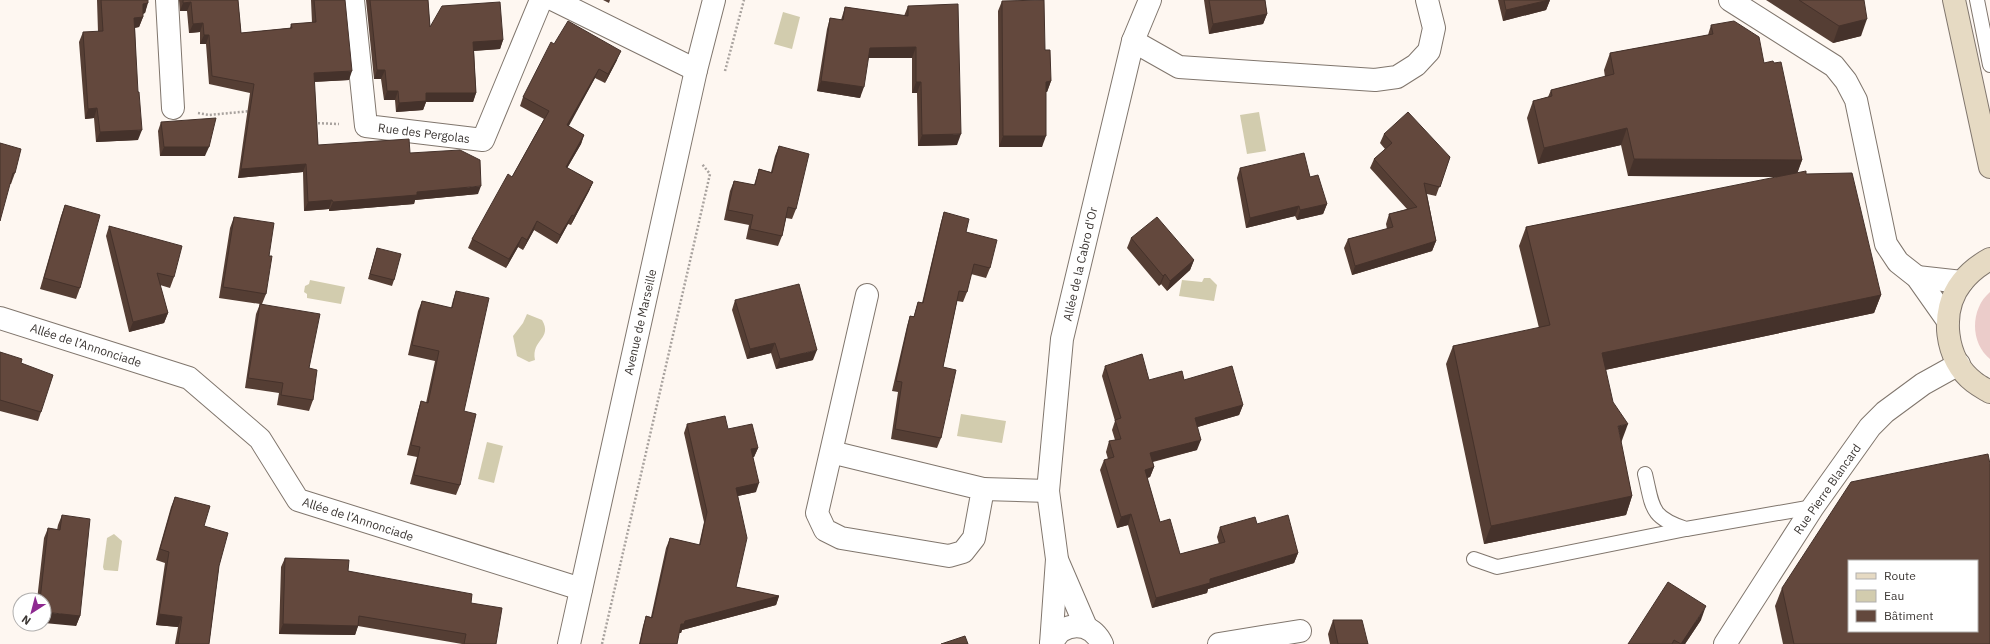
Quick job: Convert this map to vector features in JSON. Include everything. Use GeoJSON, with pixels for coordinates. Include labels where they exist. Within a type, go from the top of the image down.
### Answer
{"type":"FeatureCollection","features":[{"type":"Feature","properties":{"kind":"main road"},"geometry":{"type":"LineString","coordinates":[[1954,0],[1990,167]]}},
{"type":"Feature","properties":{"kind":"main road"},"geometry":{"type":"LineString","coordinates":[[1990,259],[1975,268],[1962,282],[1954,294],[1948,321],[1952,350],[1959,364],[1973,382],[1990,392]]}},
{"type":"Feature","properties":{"kind":"street"},"geometry":{"type":"LineString","coordinates":[[167,0],[173,108]]}},
{"type":"Feature","properties":{"kind":"street","name":"Rue des Pergolas"},"geometry":{"type":"LineString","coordinates":[[354,0],[366,126],[483,140],[541,0]]}},
{"type":"Feature","properties":{"kind":"street"},"geometry":{"type":"LineString","coordinates":[[554,0],[696,70]]}},
{"type":"Feature","properties":{"kind":"street","name":"Avenue de Marseille"},"geometry":{"type":"LineString","coordinates":[[569,644],[696,70],[714,0]]}},
{"type":"Feature","properties":{"kind":"street","name":"Allée de la Cabro d'Or"},"geometry":{"type":"LineString","coordinates":[[1051,644],[1057,560],[1048,491],[1062,339],[1133,41],[1150,0]]}},
{"type":"Feature","properties":{"kind":"street"},"geometry":{"type":"LineString","coordinates":[[1133,41],[1179,67],[1375,80],[1397,77],[1416,65],[1429,51],[1434,28],[1427,0]]}},
{"type":"Feature","properties":{"kind":"street"},"geometry":{"type":"LineString","coordinates":[[1730,0],[1834,66],[1846,81],[1856,100],[1886,244],[1898,262],[1917,278],[1948,321]]}},
{"type":"Feature","properties":{"kind":"street"},"geometry":{"type":"LineString","coordinates":[[1917,278],[1962,282]]}},
{"type":"Feature","properties":{"kind":"street"},"geometry":{"type":"LineString","coordinates":[[867,295],[817,513],[825,530],[841,538],[949,556],[963,552],[974,538],[983,489]]}},
{"type":"Feature","properties":{"kind":"street","name":"Allée de l’Annonciade"},"geometry":{"type":"LineString","coordinates":[[0,318],[189,378],[260,439],[298,500],[581,589]]}},
{"type":"Feature","properties":{"kind":"street","name":"Rue Pierre Blancard"},"geometry":{"type":"LineString","coordinates":[[1725,644],[1813,507],[1870,427],[1885,412],[1923,384],[1959,364]]}},
{"type":"Feature","properties":{"kind":"street"},"geometry":{"type":"LineString","coordinates":[[831,452],[983,489],[1048,491]]}},
{"type":"Feature","properties":{"kind":"street","name":"Allée de la Cabro d'Or"},"geometry":{"type":"LineString","coordinates":[[1057,560],[1086,627]]}},
{"type":"Feature","properties":{"kind":"street"},"geometry":{"type":"LineString","coordinates":[[1051,644],[1059,632],[1072,626],[1086,627],[1098,635],[1102,644]]}},
{"type":"Feature","properties":{"kind":"street"},"geometry":{"type":"LineString","coordinates":[[1219,644],[1300,631]]}},
{"type":"Feature","properties":{"kind":"lane"},"geometry":{"type":"LineString","coordinates":[[1977,0],[1990,65]]}},
{"type":"Feature","properties":{"kind":"lane"},"geometry":{"type":"LineString","coordinates":[[1983,137],[1990,113]]}},
{"type":"Feature","properties":{"kind":"lane"},"geometry":{"type":"LineString","coordinates":[[1645,474],[1653,508],[1667,522],[1686,529]]}},
{"type":"Feature","properties":{"kind":"lane"},"geometry":{"type":"LineString","coordinates":[[1474,559],[1497,567],[1686,529],[1813,507]]}},
{"type":"Feature","properties":{"kind":"path"},"geometry":{"type":"LineString","coordinates":[[173,108],[209,115],[255,110]]}},
{"type":"Feature","properties":{"kind":"path"},"geometry":{"type":"LineString","coordinates":[[307,122],[366,126]]}},
{"type":"Feature","properties":{"kind":"path"},"geometry":{"type":"LineString","coordinates":[[602,644],[710,174]]}},
{"type":"Feature","properties":{"kind":"shaded area"},"geometry":{"type":"Polygon","coordinates":[[[1990,292],[1990,359],[1983,352],[1979,344],[1975,326],[1979,307],[1983,299],[1990,292]]]}},
{"type":"Feature","properties":{"kind":"water"},"geometry":{"type":"Polygon","coordinates":[[[783,12],[800,17],[792,49],[774,44],[783,12]]]}},
{"type":"Feature","properties":{"kind":"water"},"geometry":{"type":"Polygon","coordinates":[[[1259,112],[1266,151],[1247,154],[1240,115],[1259,112]]]}},
{"type":"Feature","properties":{"kind":"water"},"geometry":{"type":"Polygon","coordinates":[[[1204,278],[1210,278],[1217,285],[1214,301],[1179,296],[1182,280],[1202,282],[1204,278]]]}},
{"type":"Feature","properties":{"kind":"water"},"geometry":{"type":"Polygon","coordinates":[[[310,280],[345,287],[341,304],[307,298],[307,294],[304,292],[305,286],[309,284],[310,280]]]}},
{"type":"Feature","properties":{"kind":"water"},"geometry":{"type":"Polygon","coordinates":[[[527,314],[542,320],[545,326],[544,335],[536,348],[535,360],[529,362],[517,356],[513,336],[523,323],[527,314]]]}},
{"type":"Feature","properties":{"kind":"water"},"geometry":{"type":"Polygon","coordinates":[[[961,414],[1006,421],[1002,443],[957,436],[961,414]]]}},
{"type":"Feature","properties":{"kind":"water"},"geometry":{"type":"Polygon","coordinates":[[[487,442],[503,446],[494,483],[478,479],[487,442]]]}},
{"type":"Feature","properties":{"kind":"water"},"geometry":{"type":"Polygon","coordinates":[[[114,534],[122,541],[118,571],[104,570],[103,567],[107,538],[114,534]]]}},
{"type":"Feature","properties":{"kind":"building"},"geometry":{"type":"Polygon","coordinates":[[[101,0],[148,0],[148,3],[143,4],[143,17],[134,18],[138,92],[142,130],[100,132],[97,108],[88,109],[83,32],[103,31],[101,0]]]}},
{"type":"Feature","properties":{"kind":"building"},"geometry":{"type":"Polygon","coordinates":[[[183,0],[238,0],[241,33],[292,28],[291,24],[316,22],[314,0],[345,0],[352,71],[314,73],[318,145],[409,139],[410,153],[460,150],[480,160],[481,186],[417,192],[417,195],[333,202],[332,200],[308,202],[306,164],[241,169],[254,84],[212,76],[209,35],[204,35],[203,23],[193,24],[191,2],[183,3],[183,0]]]}},
{"type":"Feature","properties":{"kind":"building"},"geometry":{"type":"Polygon","coordinates":[[[370,0],[428,0],[430,27],[442,6],[500,2],[503,40],[473,42],[476,93],[426,93],[426,101],[399,103],[398,91],[387,91],[385,70],[377,70],[370,0]]]}},
{"type":"Feature","properties":{"kind":"building"},"geometry":{"type":"Polygon","coordinates":[[[1044,0],[1045,50],[1050,50],[1051,81],[1046,82],[1046,136],[1003,136],[1002,1],[1044,0]]]}},
{"type":"Feature","properties":{"kind":"building"},"geometry":{"type":"Polygon","coordinates":[[[1209,0],[1265,0],[1267,14],[1213,24],[1209,0]]]}},
{"type":"Feature","properties":{"kind":"building"},"geometry":{"type":"Polygon","coordinates":[[[1504,0],[1549,0],[1506,10],[1504,0]]]}},
{"type":"Feature","properties":{"kind":"building"},"geometry":{"type":"Polygon","coordinates":[[[1799,0],[1864,0],[1867,19],[1839,26],[1799,0]]]}},
{"type":"Feature","properties":{"kind":"building"},"geometry":{"type":"Polygon","coordinates":[[[958,4],[961,134],[922,135],[921,82],[916,82],[916,47],[870,48],[864,87],[821,81],[830,18],[843,20],[845,7],[908,16],[908,6],[958,4]]]}},
{"type":"Feature","properties":{"kind":"building"},"geometry":{"type":"Polygon","coordinates":[[[568,21],[621,51],[608,74],[599,69],[567,125],[584,135],[566,167],[593,182],[574,216],[572,215],[560,235],[537,221],[527,240],[522,237],[509,259],[472,239],[508,174],[512,177],[549,111],[523,97],[551,42],[554,44],[568,21]]]}},
{"type":"Feature","properties":{"kind":"building"},"geometry":{"type":"Polygon","coordinates":[[[1734,21],[1759,37],[1764,63],[1773,61],[1774,63],[1781,62],[1802,160],[1634,159],[1627,128],[1544,148],[1533,101],[1552,96],[1551,90],[1614,74],[1610,53],[1713,34],[1711,25],[1734,21]]]}},
{"type":"Feature","properties":{"kind":"building"},"geometry":{"type":"Polygon","coordinates":[[[1408,112],[1450,157],[1440,187],[1424,183],[1436,241],[1355,266],[1348,239],[1393,227],[1389,214],[1417,207],[1374,159],[1392,143],[1384,134],[1408,112]]]}},
{"type":"Feature","properties":{"kind":"building"},"geometry":{"type":"Polygon","coordinates":[[[216,118],[209,147],[164,147],[161,122],[216,118]]]}},
{"type":"Feature","properties":{"kind":"building"},"geometry":{"type":"Polygon","coordinates":[[[0,143],[21,149],[0,221],[0,143]]]}},
{"type":"Feature","properties":{"kind":"building"},"geometry":{"type":"Polygon","coordinates":[[[779,146],[809,154],[796,209],[788,207],[782,236],[750,229],[753,215],[728,210],[734,181],[755,185],[759,169],[772,173],[779,146]]]}},
{"type":"Feature","properties":{"kind":"building"},"geometry":{"type":"Polygon","coordinates":[[[1304,153],[1310,177],[1318,175],[1327,204],[1300,210],[1299,206],[1250,218],[1240,168],[1304,153]]]}},
{"type":"Feature","properties":{"kind":"building"},"geometry":{"type":"Polygon","coordinates":[[[1806,171],[1806,174],[1852,173],[1881,295],[1602,353],[1613,402],[1628,424],[1618,426],[1632,496],[1491,526],[1453,346],[1550,325],[1526,227],[1806,171]]]}},
{"type":"Feature","properties":{"kind":"building"},"geometry":{"type":"Polygon","coordinates":[[[65,205],[100,215],[80,288],[44,278],[65,205]]]}},
{"type":"Feature","properties":{"kind":"building"},"geometry":{"type":"Polygon","coordinates":[[[944,212],[969,219],[966,232],[997,240],[990,268],[974,264],[967,292],[959,291],[943,367],[956,370],[941,438],[895,429],[902,382],[896,381],[910,316],[914,317],[918,302],[923,303],[944,212]]]}},
{"type":"Feature","properties":{"kind":"building"},"geometry":{"type":"Polygon","coordinates":[[[234,217],[274,223],[269,256],[272,256],[266,294],[223,287],[234,217]]]}},
{"type":"Feature","properties":{"kind":"building"},"geometry":{"type":"Polygon","coordinates":[[[1157,217],[1194,260],[1170,281],[1165,274],[1163,276],[1131,238],[1157,217]]]}},
{"type":"Feature","properties":{"kind":"building"},"geometry":{"type":"Polygon","coordinates":[[[109,226],[182,246],[174,277],[157,273],[168,313],[133,322],[109,226]]]}},
{"type":"Feature","properties":{"kind":"building"},"geometry":{"type":"Polygon","coordinates":[[[377,248],[401,254],[394,280],[370,274],[377,248]]]}},
{"type":"Feature","properties":{"kind":"building"},"geometry":{"type":"Polygon","coordinates":[[[799,284],[817,350],[780,359],[775,343],[750,349],[735,300],[799,284]]]}},
{"type":"Feature","properties":{"kind":"building"},"geometry":{"type":"Polygon","coordinates":[[[456,291],[489,298],[464,411],[476,414],[460,485],[414,475],[420,447],[411,445],[421,401],[428,403],[439,351],[412,345],[422,301],[452,308],[456,291]]]}},
{"type":"Feature","properties":{"kind":"building"},"geometry":{"type":"Polygon","coordinates":[[[260,304],[320,314],[309,368],[317,370],[313,400],[281,395],[283,383],[248,378],[260,304]]]}},
{"type":"Feature","properties":{"kind":"building"},"geometry":{"type":"Polygon","coordinates":[[[0,352],[22,359],[21,363],[53,375],[41,412],[0,400],[0,352]]]}},
{"type":"Feature","properties":{"kind":"building"},"geometry":{"type":"Polygon","coordinates":[[[1142,354],[1149,380],[1182,371],[1184,380],[1232,366],[1243,405],[1195,418],[1201,440],[1150,453],[1154,467],[1145,470],[1160,522],[1170,519],[1180,554],[1225,542],[1220,527],[1255,517],[1257,524],[1288,515],[1298,553],[1210,579],[1210,583],[1156,598],[1131,514],[1121,517],[1104,460],[1114,457],[1109,441],[1121,439],[1115,420],[1121,418],[1105,366],[1142,354]]]}},
{"type":"Feature","properties":{"kind":"building"},"geometry":{"type":"Polygon","coordinates":[[[725,416],[728,429],[752,424],[758,448],[751,449],[759,483],[736,488],[747,538],[736,587],[779,596],[685,621],[684,624],[681,624],[677,644],[640,644],[646,616],[652,618],[670,538],[700,545],[707,512],[687,424],[725,416]]]}},
{"type":"Feature","properties":{"kind":"building"},"geometry":{"type":"Polygon","coordinates":[[[1988,454],[1990,464],[1990,644],[1794,644],[1782,588],[1851,482],[1988,454]]]}},
{"type":"Feature","properties":{"kind":"building"},"geometry":{"type":"Polygon","coordinates":[[[175,497],[210,506],[204,526],[228,533],[219,566],[209,644],[178,644],[182,617],[159,614],[169,552],[160,549],[175,497]]]}},
{"type":"Feature","properties":{"kind":"building"},"geometry":{"type":"Polygon","coordinates":[[[62,515],[90,519],[80,616],[52,613],[52,592],[41,592],[48,528],[60,530],[62,515]]]}},
{"type":"Feature","properties":{"kind":"building"},"geometry":{"type":"Polygon","coordinates":[[[285,558],[349,560],[348,571],[472,594],[471,603],[502,608],[496,644],[464,644],[466,634],[359,616],[358,626],[283,624],[285,558]]]}},
{"type":"Feature","properties":{"kind":"building"},"geometry":{"type":"Polygon","coordinates":[[[1668,582],[1706,606],[1681,644],[1674,640],[1672,644],[1628,644],[1668,582]]]}},
{"type":"Feature","properties":{"kind":"building"},"geometry":{"type":"Polygon","coordinates":[[[1333,620],[1362,620],[1368,644],[1338,644],[1333,620]]]}},
{"type":"Feature","properties":{"kind":"building"},"geometry":{"type":"Polygon","coordinates":[[[965,636],[968,644],[941,644],[965,636]]]}}]}
